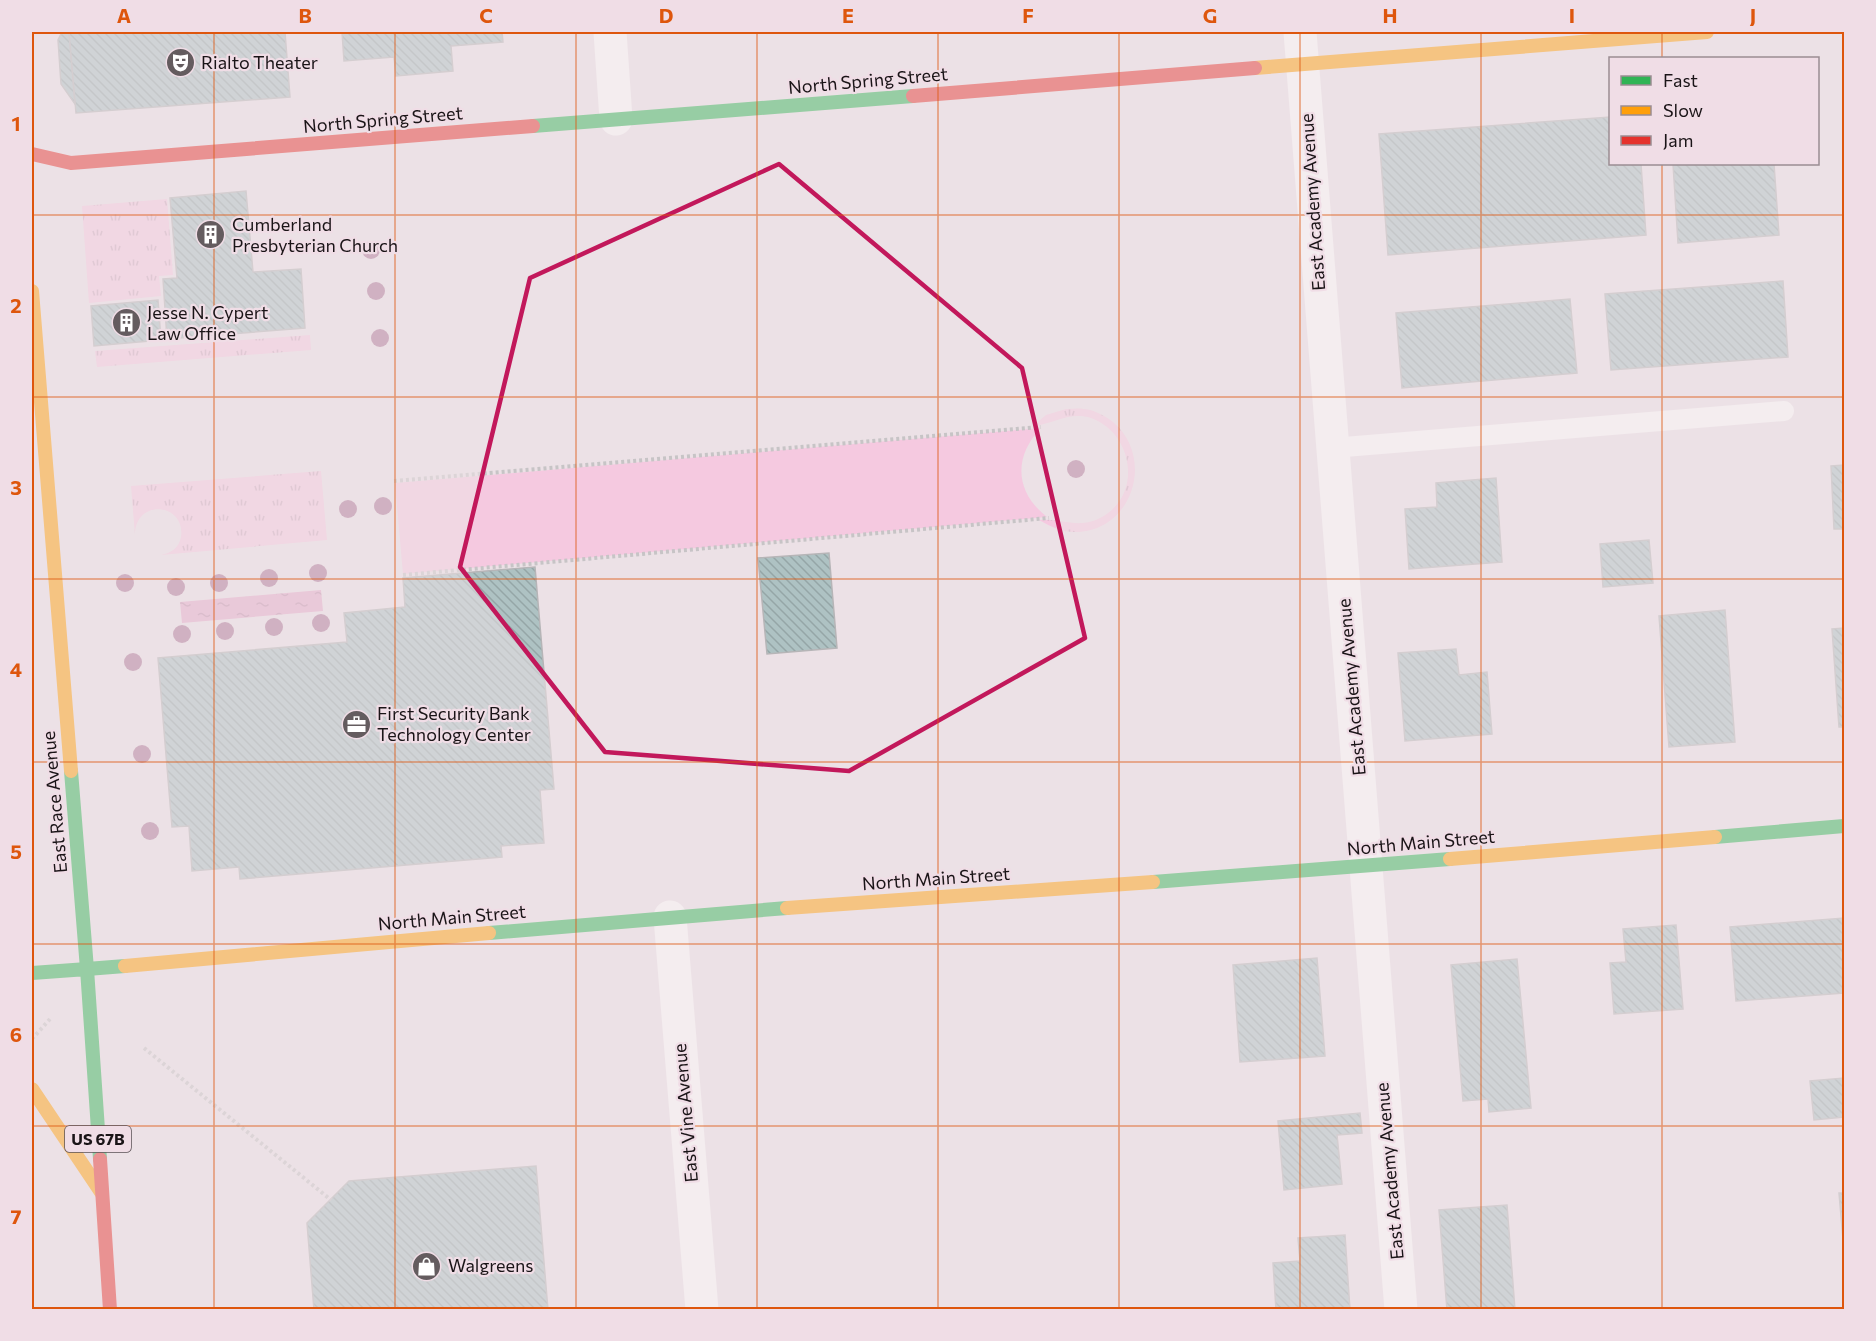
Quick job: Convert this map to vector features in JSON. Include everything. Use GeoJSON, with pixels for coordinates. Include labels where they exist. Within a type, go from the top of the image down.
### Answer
{"type":"FeatureCollection","features":[{"type":"Feature","properties":{"kind":"street"},"geometry":{"type":"LineString","coordinates":[[610,32],[616,119]]}},
{"type":"Feature","properties":{"kind":"street","name":"East Academy Avenue"},"geometry":{"type":"LineString","coordinates":[[1300,32],[1401,1310]]}},
{"type":"Feature","properties":{"kind":"street","name":"North Spring Street"},"geometry":{"type":"LineString","coordinates":[[32,154],[71,163],[1707,32]]}},
{"type":"Feature","properties":{"kind":"street","name":"East Race Avenue"},"geometry":{"type":"LineString","coordinates":[[32,291],[87,969],[110,1310]]}},
{"type":"Feature","properties":{"kind":"street","name":"North Main Street"},"geometry":{"type":"LineString","coordinates":[[32,973],[670,917],[1366,866],[1845,826]]}},
{"type":"Feature","properties":{"kind":"street","name":"East Vine Avenue"},"geometry":{"type":"LineString","coordinates":[[670,917],[702,1310]]}},
{"type":"Feature","properties":{"kind":"street"},"geometry":{"type":"LineString","coordinates":[[32,1089],[102,1194]]}},
{"type":"Feature","properties":{"kind":"lane"},"geometry":{"type":"LineString","coordinates":[[1332,448],[1784,411]]}},
{"type":"Feature","properties":{"kind":"path"},"geometry":{"type":"LineString","coordinates":[[394,481],[1041,427]]}},
{"type":"Feature","properties":{"kind":"path"},"geometry":{"type":"LineString","coordinates":[[403,575],[1049,518]]}},
{"type":"Feature","properties":{"kind":"path"},"geometry":{"type":"LineString","coordinates":[[32,1039],[52,1017]]}},
{"type":"Feature","properties":{"kind":"path"},"geometry":{"type":"LineString","coordinates":[[144,1048],[331,1200]]}},
{"type":"Feature","properties":{"kind":"highlighted area"},"geometry":{"type":"Polygon","coordinates":[[[779,164],[1022,368],[1085,638],[849,771],[605,752],[460,567],[530,278],[779,164]]]}},
{"type":"Feature","properties":{"kind":"green space"},"geometry":{"type":"Polygon","coordinates":[[[167,199],[173,275],[159,276],[161,296],[89,303],[82,206],[167,199]]]}},
{"type":"Feature","properties":{"kind":"green space"},"geometry":{"type":"Polygon","coordinates":[[[310,335],[311,350],[97,367],[95,351],[310,335]]]}},
{"type":"Feature","properties":{"kind":"green space"},"geometry":{"type":"Polygon","coordinates":[[[1066,409],[1088,410],[1113,422],[1126,437],[1133,455],[1135,473],[1131,491],[1123,507],[1111,520],[1094,529],[1074,532],[1056,528],[1039,520],[1086,523],[1102,517],[1115,507],[1123,494],[1128,480],[1128,464],[1124,450],[1116,437],[1105,426],[1091,418],[1076,416],[1033,426],[1046,415],[1066,409]]]}},
{"type":"Feature","properties":{"kind":"green space"},"geometry":{"type":"Polygon","coordinates":[[[1041,428],[1026,451],[1022,462],[1022,474],[1029,497],[1047,517],[403,574],[395,483],[1041,428]]]}},
{"type":"Feature","properties":{"kind":"green space"},"geometry":{"type":"Polygon","coordinates":[[[321,471],[327,540],[161,555],[174,549],[181,537],[176,517],[160,509],[151,510],[143,515],[137,523],[135,535],[131,486],[321,471]]]}},
{"type":"Feature","properties":{"kind":"water"},"geometry":{"type":"Polygon","coordinates":[[[321,590],[323,611],[182,623],[180,602],[321,590]]]}},
{"type":"Feature","properties":{"kind":"building"},"geometry":{"type":"Polygon","coordinates":[[[62,32],[69,32],[75,104],[61,84],[58,40],[62,32]]]}},
{"type":"Feature","properties":{"kind":"building","name":"Rialto Theater"},"geometry":{"type":"Polygon","coordinates":[[[69,32],[285,32],[290,97],[76,113],[69,32]]]}},
{"type":"Feature","properties":{"kind":"building"},"geometry":{"type":"Polygon","coordinates":[[[342,32],[502,32],[503,42],[451,46],[453,71],[396,76],[394,57],[344,61],[342,32]]]}},
{"type":"Feature","properties":{"kind":"building"},"geometry":{"type":"Polygon","coordinates":[[[1609,117],[1609,165],[1641,165],[1646,235],[1388,255],[1379,134],[1609,117]]]}},
{"type":"Feature","properties":{"kind":"building"},"geometry":{"type":"Polygon","coordinates":[[[1673,165],[1774,165],[1779,235],[1678,243],[1673,165]]]}},
{"type":"Feature","properties":{"kind":"building","name":"Cumberland Presbyterian Church"},"geometry":{"type":"Polygon","coordinates":[[[246,191],[253,272],[301,269],[305,328],[167,339],[163,279],[177,278],[170,198],[246,191]]]}},
{"type":"Feature","properties":{"kind":"building"},"geometry":{"type":"Polygon","coordinates":[[[1783,281],[1788,357],[1611,370],[1605,294],[1783,281]]]}},
{"type":"Feature","properties":{"kind":"building"},"geometry":{"type":"Polygon","coordinates":[[[1570,299],[1577,373],[1402,388],[1396,313],[1570,299]]]}},
{"type":"Feature","properties":{"kind":"building","name":"Jesse N. Cypert Law Office"},"geometry":{"type":"Polygon","coordinates":[[[158,300],[161,340],[94,346],[91,306],[158,300]]]}},
{"type":"Feature","properties":{"kind":"building"},"geometry":{"type":"Polygon","coordinates":[[[1844,465],[1844,529],[1834,529],[1831,466],[1844,465]]]}},
{"type":"Feature","properties":{"kind":"building"},"geometry":{"type":"Polygon","coordinates":[[[1496,478],[1502,562],[1409,569],[1405,509],[1437,507],[1436,483],[1496,478]]]}},
{"type":"Feature","properties":{"kind":"building"},"geometry":{"type":"Polygon","coordinates":[[[1649,540],[1653,583],[1603,587],[1600,544],[1649,540]]]}},
{"type":"Feature","properties":{"kind":"building"},"geometry":{"type":"Polygon","coordinates":[[[829,553],[837,648],[767,654],[758,558],[829,553]]]}},
{"type":"Feature","properties":{"kind":"building","name":"First Security Bank Technology Center"},"geometry":{"type":"Polygon","coordinates":[[[535,567],[554,789],[540,790],[544,843],[501,846],[502,857],[240,879],[239,867],[192,871],[189,826],[172,827],[158,658],[347,642],[344,613],[405,607],[403,578],[535,567]]]}},
{"type":"Feature","properties":{"kind":"building"},"geometry":{"type":"Polygon","coordinates":[[[1725,610],[1735,742],[1669,747],[1659,616],[1725,610]]]}},
{"type":"Feature","properties":{"kind":"building"},"geometry":{"type":"Polygon","coordinates":[[[1844,628],[1844,727],[1839,727],[1832,629],[1844,628]]]}},
{"type":"Feature","properties":{"kind":"building"},"geometry":{"type":"Polygon","coordinates":[[[1456,649],[1459,675],[1487,672],[1492,734],[1405,741],[1398,653],[1456,649]]]}},
{"type":"Feature","properties":{"kind":"building"},"geometry":{"type":"Polygon","coordinates":[[[1844,918],[1844,993],[1736,1001],[1730,927],[1844,918]]]}},
{"type":"Feature","properties":{"kind":"building"},"geometry":{"type":"Polygon","coordinates":[[[1676,925],[1683,1009],[1614,1014],[1610,963],[1626,962],[1623,929],[1676,925]]]}},
{"type":"Feature","properties":{"kind":"building"},"geometry":{"type":"Polygon","coordinates":[[[1317,958],[1325,1056],[1240,1062],[1233,965],[1317,958]]]}},
{"type":"Feature","properties":{"kind":"building"},"geometry":{"type":"Polygon","coordinates":[[[1517,959],[1531,1108],[1489,1112],[1488,1099],[1463,1101],[1451,965],[1517,959]]]}},
{"type":"Feature","properties":{"kind":"building"},"geometry":{"type":"Polygon","coordinates":[[[1844,1078],[1844,1117],[1814,1120],[1810,1081],[1844,1078]]]}},
{"type":"Feature","properties":{"kind":"building"},"geometry":{"type":"Polygon","coordinates":[[[1360,1113],[1362,1133],[1337,1135],[1342,1184],[1284,1190],[1278,1121],[1360,1113]]]}},
{"type":"Feature","properties":{"kind":"building","name":"Walgreens"},"geometry":{"type":"Polygon","coordinates":[[[536,1166],[548,1310],[314,1310],[307,1223],[349,1181],[536,1166]]]}},
{"type":"Feature","properties":{"kind":"building"},"geometry":{"type":"Polygon","coordinates":[[[1839,1193],[1844,1193],[1844,1251],[1839,1193]]]}},
{"type":"Feature","properties":{"kind":"building"},"geometry":{"type":"Polygon","coordinates":[[[1507,1205],[1515,1310],[1447,1310],[1439,1210],[1507,1205]]]}},
{"type":"Feature","properties":{"kind":"building"},"geometry":{"type":"Polygon","coordinates":[[[1345,1235],[1350,1310],[1276,1310],[1273,1263],[1300,1261],[1298,1238],[1345,1235]]]}},
{"type":"Feature","properties":{"kind":"traffic: fast"},"geometry":{"type":"LineString","coordinates":[[533,126],[913,96]]}},
{"type":"Feature","properties":{"kind":"traffic: fast"},"geometry":{"type":"LineString","coordinates":[[71,771],[87,969],[125,966]]}},
{"type":"Feature","properties":{"kind":"traffic: fast"},"geometry":{"type":"LineString","coordinates":[[1715,837],[1844,826]]}},
{"type":"Feature","properties":{"kind":"traffic: fast"},"geometry":{"type":"LineString","coordinates":[[1153,882],[1450,859]]}},
{"type":"Feature","properties":{"kind":"traffic: fast"},"geometry":{"type":"LineString","coordinates":[[489,933],[787,908]]}},
{"type":"Feature","properties":{"kind":"traffic: fast"},"geometry":{"type":"LineString","coordinates":[[32,973],[87,969],[100,1159]]}},
{"type":"Feature","properties":{"kind":"traffic: slow"},"geometry":{"type":"LineString","coordinates":[[1255,68],[1707,32]]}},
{"type":"Feature","properties":{"kind":"traffic: slow"},"geometry":{"type":"LineString","coordinates":[[32,291],[71,771]]}},
{"type":"Feature","properties":{"kind":"traffic: slow"},"geometry":{"type":"LineString","coordinates":[[1450,859],[1715,837]]}},
{"type":"Feature","properties":{"kind":"traffic: slow"},"geometry":{"type":"LineString","coordinates":[[787,908],[1153,882]]}},
{"type":"Feature","properties":{"kind":"traffic: slow"},"geometry":{"type":"LineString","coordinates":[[125,966],[489,933]]}},
{"type":"Feature","properties":{"kind":"traffic: slow"},"geometry":{"type":"LineString","coordinates":[[32,1089],[101,1192]]}},
{"type":"Feature","properties":{"kind":"traffic: jam"},"geometry":{"type":"LineString","coordinates":[[913,96],[1255,68]]}},
{"type":"Feature","properties":{"kind":"traffic: jam"},"geometry":{"type":"LineString","coordinates":[[32,154],[71,163],[533,126]]}},
{"type":"Feature","properties":{"kind":"traffic: jam"},"geometry":{"type":"LineString","coordinates":[[100,1159],[110,1310]]}},
{"type":"Feature","properties":{"kind":"place","name":"Rialto Theater"},"geometry":{"type":"Point","coordinates":[180,63]}},
{"type":"Feature","properties":{"kind":"place","name":"Cumberland Presbyterian Church"},"geometry":{"type":"Point","coordinates":[211,235]}},
{"type":"Feature","properties":{"kind":"place","name":"Jesse N. Cypert Law Office"},"geometry":{"type":"Point","coordinates":[126,323]}},
{"type":"Feature","properties":{"kind":"place","name":"First Security Bank Technology Center"},"geometry":{"type":"Point","coordinates":[356,724]}},
{"type":"Feature","properties":{"kind":"place","name":"Walgreens"},"geometry":{"type":"Point","coordinates":[427,1266]}}]}
